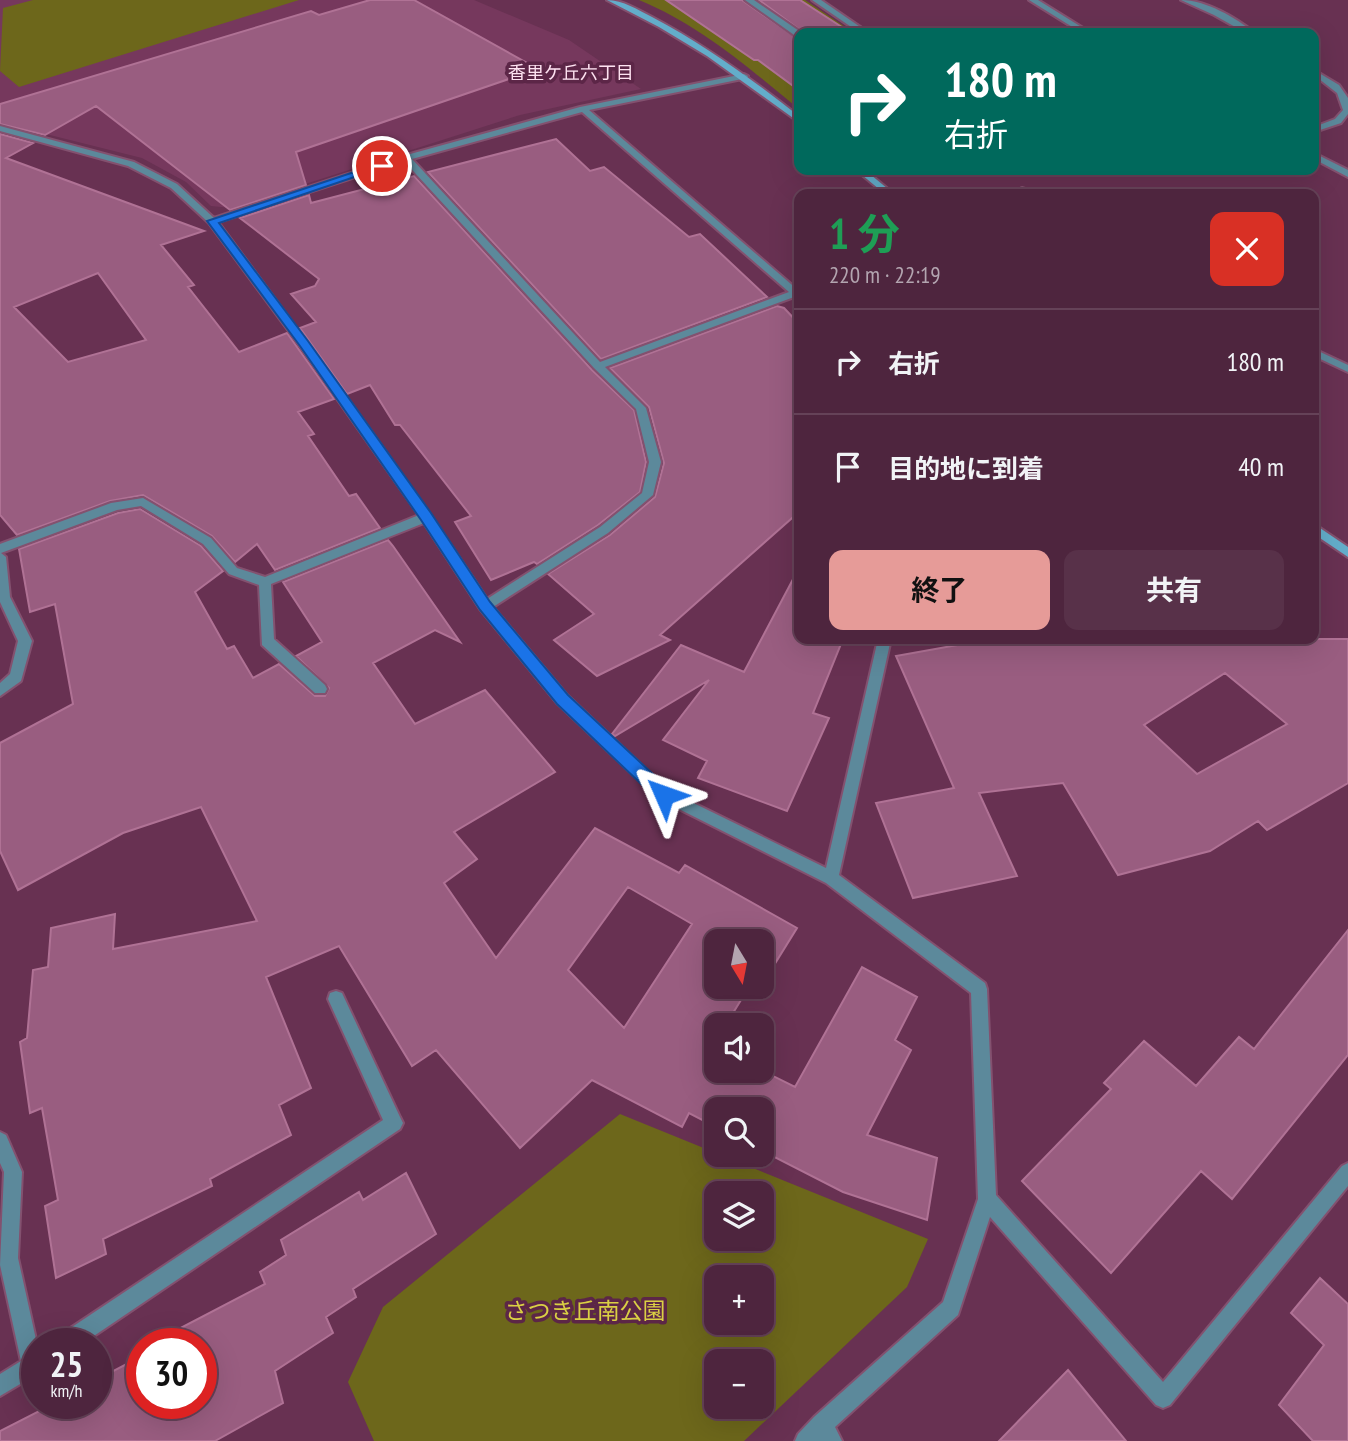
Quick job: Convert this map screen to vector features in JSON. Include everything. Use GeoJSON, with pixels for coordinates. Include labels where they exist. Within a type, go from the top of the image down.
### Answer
{"type":"FeatureCollection","features":[{"type":"Feature","properties":{"kind":"street"},"geometry":{"type":"LineString","coordinates":[[611,0],[639,12],[744,76],[794,116]]}},
{"type":"Feature","properties":{"kind":"street"},"geometry":{"type":"LineString","coordinates":[[749,0],[794,31]]}},
{"type":"Feature","properties":{"kind":"street"},"geometry":{"type":"LineString","coordinates":[[816,0],[858,28]]}},
{"type":"Feature","properties":{"kind":"street"},"geometry":{"type":"LineString","coordinates":[[1034,0],[1079,28]]}},
{"type":"Feature","properties":{"kind":"street"},"geometry":{"type":"LineString","coordinates":[[1185,0],[1217,13],[1242,28]]}},
{"type":"Feature","properties":{"kind":"street"},"geometry":{"type":"LineString","coordinates":[[1319,75],[1335,85],[1346,97],[1347,110],[1344,118],[1319,128]]}},
{"type":"Feature","properties":{"kind":"street"},"geometry":{"type":"LineString","coordinates":[[212,221],[406,158],[583,109],[744,76]]}},
{"type":"Feature","properties":{"kind":"street"},"geometry":{"type":"LineString","coordinates":[[583,109],[794,292]]}},
{"type":"Feature","properties":{"kind":"street"},"geometry":{"type":"LineString","coordinates":[[0,128],[131,164],[174,186],[212,221],[304,344],[485,606],[562,699],[664,795],[831,878],[979,989],[987,1199],[951,1308],[827,1432],[804,1441]]}},
{"type":"Feature","properties":{"kind":"street"},"geometry":{"type":"LineString","coordinates":[[406,158],[598,366],[641,408],[655,462],[648,495],[604,530],[485,606]]}},
{"type":"Feature","properties":{"kind":"street"},"geometry":{"type":"LineString","coordinates":[[1319,158],[1348,174]]}},
{"type":"Feature","properties":{"kind":"street"},"geometry":{"type":"LineString","coordinates":[[866,175],[884,189]]}},
{"type":"Feature","properties":{"kind":"street"},"geometry":{"type":"LineString","coordinates":[[598,366],[794,296]]}},
{"type":"Feature","properties":{"kind":"street"},"geometry":{"type":"LineString","coordinates":[[1319,354],[1348,369]]}},
{"type":"Feature","properties":{"kind":"street"},"geometry":{"type":"LineString","coordinates":[[0,549],[115,506],[143,502],[207,541],[233,571],[265,582],[426,517]]}},
{"type":"Feature","properties":{"kind":"street"},"geometry":{"type":"LineString","coordinates":[[1319,532],[1348,553]]}},
{"type":"Feature","properties":{"kind":"street"},"geometry":{"type":"LineString","coordinates":[[0,557],[4,597],[25,641],[16,677],[0,691]]}},
{"type":"Feature","properties":{"kind":"street"},"geometry":{"type":"LineString","coordinates":[[265,582],[267,641],[320,689]]}},
{"type":"Feature","properties":{"kind":"street"},"geometry":{"type":"LineString","coordinates":[[831,878],[884,644]]}},
{"type":"Feature","properties":{"kind":"street"},"geometry":{"type":"LineString","coordinates":[[88,1328],[394,1123],[336,999]]}},
{"type":"Feature","properties":{"kind":"street"},"geometry":{"type":"LineString","coordinates":[[0,1142],[13,1172],[8,1258],[26,1328]]}},
{"type":"Feature","properties":{"kind":"street"},"geometry":{"type":"LineString","coordinates":[[987,1199],[1163,1398],[1348,1172]]}},
{"type":"Feature","properties":{"kind":"street"},"geometry":{"type":"LineString","coordinates":[[0,1386],[21,1372]]}},
{"type":"Feature","properties":{"kind":"shaded area"},"geometry":{"type":"Polygon","coordinates":[[[0,0],[474,0],[569,40],[641,89],[520,115],[231,208],[211,206],[186,182],[142,158],[42,133],[0,118],[0,0]]]}},
{"type":"Feature","properties":{"kind":"green space"},"geometry":{"type":"Polygon","coordinates":[[[33,0],[299,0],[19,87],[0,71],[3,8],[33,0]]]}},
{"type":"Feature","properties":{"kind":"green space"},"geometry":{"type":"Polygon","coordinates":[[[639,0],[805,0],[847,28],[794,28],[794,105],[743,63],[661,10],[639,0]]]}},
{"type":"Feature","properties":{"kind":"green space","name":"さつき丘南公園"},"geometry":{"type":"Polygon","coordinates":[[[620,1114],[704,1148],[704,1167],[751,1167],[928,1239],[907,1287],[774,1413],[774,1349],[704,1349],[704,1419],[767,1419],[744,1441],[374,1441],[348,1382],[383,1307],[620,1114]]]}},
{"type":"Feature","properties":{"kind":"building"},"geometry":{"type":"Polygon","coordinates":[[[370,0],[414,0],[538,69],[296,152],[306,185],[230,210],[96,106],[45,135],[0,124],[0,104],[311,11],[319,15],[370,0]]]}},
{"type":"Feature","properties":{"kind":"building"},"geometry":{"type":"Polygon","coordinates":[[[666,0],[742,0],[794,36],[794,87],[758,60],[754,60],[666,0]]]}},
{"type":"Feature","properties":{"kind":"building"},"geometry":{"type":"Polygon","coordinates":[[[759,0],[800,0],[843,28],[797,28],[759,0]]]}},
{"type":"Feature","properties":{"kind":"building"},"geometry":{"type":"Polygon","coordinates":[[[0,134],[33,143],[6,158],[204,231],[161,245],[194,285],[188,287],[239,352],[287,333],[334,399],[298,412],[314,434],[308,436],[349,496],[356,494],[380,528],[275,570],[257,544],[235,562],[212,536],[143,495],[110,501],[17,535],[0,515],[0,134]],[[98,273],[14,307],[68,362],[146,340],[98,273]]]}},
{"type":"Feature","properties":{"kind":"building"},"geometry":{"type":"Polygon","coordinates":[[[556,139],[590,171],[604,167],[689,237],[700,234],[767,297],[601,359],[428,172],[556,139]]]}},
{"type":"Feature","properties":{"kind":"building"},"geometry":{"type":"Polygon","coordinates":[[[414,176],[592,370],[634,410],[646,462],[640,492],[598,525],[537,564],[534,562],[491,580],[455,522],[471,516],[400,425],[395,425],[370,385],[347,394],[300,328],[316,322],[291,294],[315,286],[319,279],[240,218],[309,195],[311,203],[414,176]]]}},
{"type":"Feature","properties":{"kind":"building"},"geometry":{"type":"Polygon","coordinates":[[[777,306],[784,308],[794,319],[794,516],[660,635],[670,640],[597,676],[554,640],[594,614],[548,574],[610,535],[655,497],[664,463],[649,407],[610,368],[777,306]]]}},
{"type":"Feature","properties":{"kind":"building"},"geometry":{"type":"Polygon","coordinates":[[[140,509],[201,546],[223,571],[195,592],[227,649],[234,646],[253,678],[279,664],[315,696],[325,696],[329,688],[296,656],[322,642],[283,582],[388,540],[460,642],[435,630],[373,663],[415,724],[485,690],[555,772],[454,832],[477,859],[444,883],[496,958],[595,828],[679,873],[685,865],[797,928],[774,965],[774,929],[704,929],[704,999],[742,999],[733,1013],[704,1013],[704,1083],[774,1083],[774,1076],[795,1087],[862,967],[917,997],[895,1040],[911,1050],[867,1135],[937,1158],[927,1220],[843,1192],[774,1157],[774,1097],[704,1097],[704,1121],[689,1113],[682,1127],[592,1080],[520,1148],[436,1050],[412,1066],[339,946],[266,977],[311,1088],[279,1105],[291,1135],[210,1179],[212,1186],[103,1239],[106,1254],[56,1278],[45,1206],[58,1200],[42,1108],[30,1113],[20,1042],[27,1038],[33,970],[48,967],[51,928],[115,914],[113,949],[257,921],[201,807],[123,833],[18,890],[0,851],[0,743],[73,704],[55,604],[30,612],[19,549],[118,513],[140,509]],[[628,887],[568,970],[624,1028],[692,924],[628,887]]]}},
{"type":"Feature","properties":{"kind":"building"},"geometry":{"type":"Polygon","coordinates":[[[794,577],[794,644],[841,644],[813,713],[829,718],[787,811],[698,778],[707,761],[663,740],[709,680],[615,736],[612,734],[681,645],[744,672],[794,577]]]}},
{"type":"Feature","properties":{"kind":"building"},"geometry":{"type":"Polygon","coordinates":[[[1319,639],[1348,639],[1348,783],[1267,830],[1258,821],[1210,851],[1118,875],[1063,783],[979,793],[1017,876],[913,898],[876,803],[954,788],[896,656],[963,644],[1319,644],[1319,639]],[[1225,673],[1144,725],[1197,774],[1287,724],[1225,673]]]}},
{"type":"Feature","properties":{"kind":"building"},"geometry":{"type":"Polygon","coordinates":[[[1348,930],[1348,1055],[1232,1199],[1201,1171],[1111,1273],[1022,1181],[1111,1089],[1104,1083],[1144,1041],[1196,1086],[1239,1037],[1254,1049],[1348,930]]]}},
{"type":"Feature","properties":{"kind":"building"},"geometry":{"type":"Polygon","coordinates":[[[406,1173],[436,1234],[353,1289],[356,1297],[326,1317],[333,1333],[275,1371],[283,1403],[215,1441],[0,1441],[0,1431],[24,1419],[112,1419],[112,1372],[126,1364],[126,1419],[217,1419],[217,1328],[181,1328],[265,1284],[260,1272],[286,1255],[281,1240],[359,1192],[363,1200],[406,1173]]]}},
{"type":"Feature","properties":{"kind":"building"},"geometry":{"type":"Polygon","coordinates":[[[1320,1278],[1348,1304],[1348,1441],[1313,1441],[1279,1405],[1324,1345],[1291,1313],[1320,1278]]]}},
{"type":"Feature","properties":{"kind":"building"},"geometry":{"type":"Polygon","coordinates":[[[1068,1370],[1126,1441],[999,1441],[1068,1370]]]}},
{"type":"Feature","properties":{"kind":"district","name":"香里ケ丘六丁目"},"geometry":{"type":"Point","coordinates":[571,73]}},
{"type":"Feature","properties":{"kind":"route"},"geometry":{"type":"LineString","coordinates":[[382,166],[212,221],[304,344],[485,606],[562,699],[664,795]]}}]}
